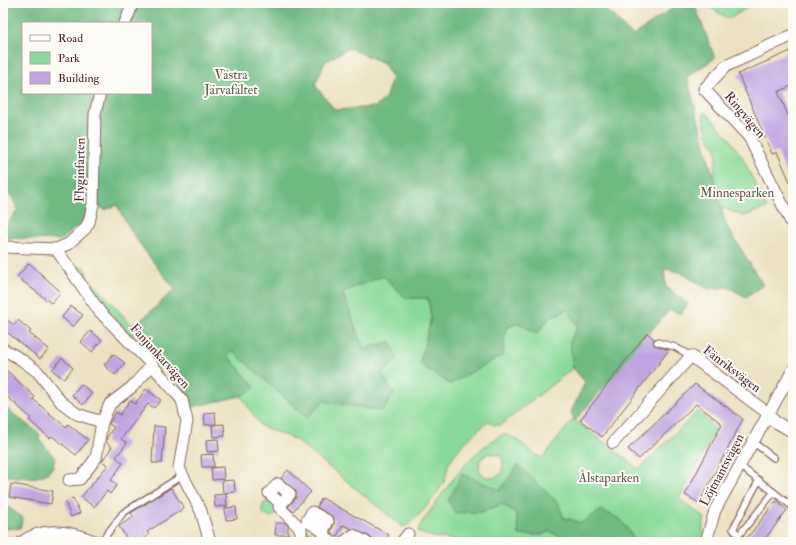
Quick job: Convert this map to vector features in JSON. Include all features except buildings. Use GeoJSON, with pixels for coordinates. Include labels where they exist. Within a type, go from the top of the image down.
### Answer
{"type":"FeatureCollection","features":[{"type":"Feature","properties":{"kind":"street"},"geometry":{"type":"LineString","coordinates":[[125,22],[133,3]]}},
{"type":"Feature","properties":{"kind":"street","name":"Ringvägen"},"geometry":{"type":"LineString","coordinates":[[793,35],[731,63],[718,73],[704,88],[749,137],[793,226]]}},
{"type":"Feature","properties":{"kind":"street","name":"Flyginfarten"},"geometry":{"type":"LineString","coordinates":[[56,249],[68,244],[85,229],[92,212],[95,114],[100,94]]}},
{"type":"Feature","properties":{"kind":"street"},"geometry":{"type":"LineString","coordinates":[[3,247],[56,249]]}},
{"type":"Feature","properties":{"kind":"street","name":"Fanjunkarvägen"},"geometry":{"type":"LineString","coordinates":[[56,249],[100,312],[152,365],[182,400],[187,421],[179,468],[201,511],[210,542]]}},
{"type":"Feature","properties":{"kind":"street"},"geometry":{"type":"LineString","coordinates":[[3,349],[19,358],[38,372],[61,402],[77,414],[102,422]]}},
{"type":"Feature","properties":{"kind":"street","name":"Fänriksvägen"},"geometry":{"type":"LineString","coordinates":[[613,443],[691,356],[769,414],[774,420],[793,432]]}},
{"type":"Feature","properties":{"kind":"street"},"geometry":{"type":"LineString","coordinates":[[69,480],[80,479],[96,458],[102,422],[110,404],[132,387],[152,365]]}},
{"type":"Feature","properties":{"kind":"street"},"geometry":{"type":"LineString","coordinates":[[769,414],[793,370]]}},
{"type":"Feature","properties":{"kind":"street","name":"Löjtnantsvägen"},"geometry":{"type":"LineString","coordinates":[[706,542],[715,510],[769,414]]}},
{"type":"Feature","properties":{"kind":"street"},"geometry":{"type":"LineString","coordinates":[[281,504],[279,507],[304,525],[323,531],[324,536],[331,542]]}},
{"type":"Feature","properties":{"kind":"street"},"geometry":{"type":"LineString","coordinates":[[301,542],[304,525]]}},
{"type":"Feature","properties":{"kind":"street"},"geometry":{"type":"LineString","coordinates":[[22,542],[44,531],[65,532],[97,542]]}},
{"type":"Feature","properties":{"kind":"street"},"geometry":{"type":"LineString","coordinates":[[344,542],[353,535],[366,542]]}},
{"type":"Feature","properties":{"kind":"lane"},"geometry":{"type":"LineString","coordinates":[[658,342],[675,347],[691,356]]}},
{"type":"Feature","properties":{"kind":"lane"},"geometry":{"type":"LineString","coordinates":[[753,442],[774,458]]}},
{"type":"Feature","properties":{"kind":"lane"},"geometry":{"type":"LineString","coordinates":[[740,466],[793,507]]}},
{"type":"Feature","properties":{"kind":"lane"},"geometry":{"type":"LineString","coordinates":[[101,542],[123,513],[183,476]]}},
{"type":"Feature","properties":{"kind":"lane"},"geometry":{"type":"LineString","coordinates":[[759,480],[733,529],[736,532],[739,534],[774,492]]}},
{"type":"Feature","properties":{"kind":"green space","name":"Västra Järvafältet"},"geometry":{"type":"Polygon","coordinates":[[[3,3],[595,3],[612,15],[633,36],[680,3],[694,3],[715,58],[687,77],[726,225],[763,285],[746,297],[728,287],[708,289],[680,272],[664,269],[666,287],[688,304],[681,314],[669,310],[575,421],[571,412],[585,382],[573,368],[570,340],[578,327],[568,309],[550,317],[537,334],[519,323],[506,327],[503,355],[450,384],[420,364],[431,318],[428,298],[406,298],[383,276],[342,292],[364,349],[391,341],[397,360],[382,374],[394,394],[382,411],[324,401],[307,418],[233,351],[227,355],[255,388],[241,396],[188,408],[185,391],[131,325],[139,322],[175,289],[136,238],[117,205],[105,210],[97,205],[84,220],[61,240],[3,238],[3,229],[18,210],[12,197],[3,191],[3,3]],[[349,48],[325,62],[315,85],[335,110],[375,107],[385,99],[392,78],[384,63],[349,48]]]}},
{"type":"Feature","properties":{"kind":"green space"},"geometry":{"type":"Polygon","coordinates":[[[703,3],[755,3],[729,19],[703,3]]]}},
{"type":"Feature","properties":{"kind":"green space","name":"Minnesparken"},"geometry":{"type":"Polygon","coordinates":[[[705,111],[729,138],[742,157],[767,208],[744,216],[721,207],[713,178],[717,155],[716,148],[709,139],[703,119],[705,111]]]}},
{"type":"Feature","properties":{"kind":"green space"},"geometry":{"type":"Polygon","coordinates":[[[73,266],[85,267],[88,279],[138,332],[131,336],[80,277],[73,266]]]}},
{"type":"Feature","properties":{"kind":"green space"},"geometry":{"type":"Polygon","coordinates":[[[383,276],[406,298],[428,298],[431,318],[420,364],[519,323],[537,334],[550,317],[568,309],[578,327],[570,340],[573,368],[501,425],[494,425],[489,421],[468,440],[450,461],[444,482],[437,493],[419,515],[403,527],[296,440],[261,426],[241,396],[255,387],[227,355],[233,351],[307,417],[324,401],[381,411],[382,374],[391,341],[364,350],[341,291],[383,276]]]}},
{"type":"Feature","properties":{"kind":"green space"},"geometry":{"type":"Polygon","coordinates":[[[3,406],[40,434],[39,439],[55,458],[53,466],[42,476],[26,478],[3,475],[3,406]]]}},
{"type":"Feature","properties":{"kind":"green space","name":"Ålstaparken"},"geometry":{"type":"Polygon","coordinates":[[[698,411],[716,430],[679,499],[705,518],[702,531],[714,542],[637,542],[620,519],[581,523],[563,517],[558,503],[500,491],[482,512],[502,504],[516,513],[541,535],[550,531],[569,542],[468,541],[430,536],[418,532],[420,525],[467,462],[479,451],[504,434],[514,438],[542,459],[573,419],[639,469],[698,411]],[[488,453],[480,460],[479,470],[484,476],[494,478],[502,473],[503,461],[499,455],[488,453]]]}},
{"type":"Feature","properties":{"kind":"green space"},"geometry":{"type":"Polygon","coordinates":[[[518,465],[558,503],[563,517],[581,523],[601,510],[620,519],[637,542],[569,542],[550,531],[541,535],[519,535],[516,513],[502,504],[482,512],[455,513],[448,501],[462,474],[500,490],[518,465]]]}},
{"type":"Feature","properties":{"kind":"green space"},"geometry":{"type":"Polygon","coordinates":[[[270,501],[276,503],[278,509],[276,515],[270,517],[264,515],[262,509],[264,503],[270,501]]]}},
{"type":"Feature","properties":{"kind":"green space"},"geometry":{"type":"Polygon","coordinates":[[[3,503],[23,518],[20,528],[3,529],[3,503]]]}},
{"type":"Feature","properties":{"kind":"green space"},"geometry":{"type":"Polygon","coordinates":[[[304,529],[319,537],[321,533],[329,542],[302,542],[304,529]]]}}]}
